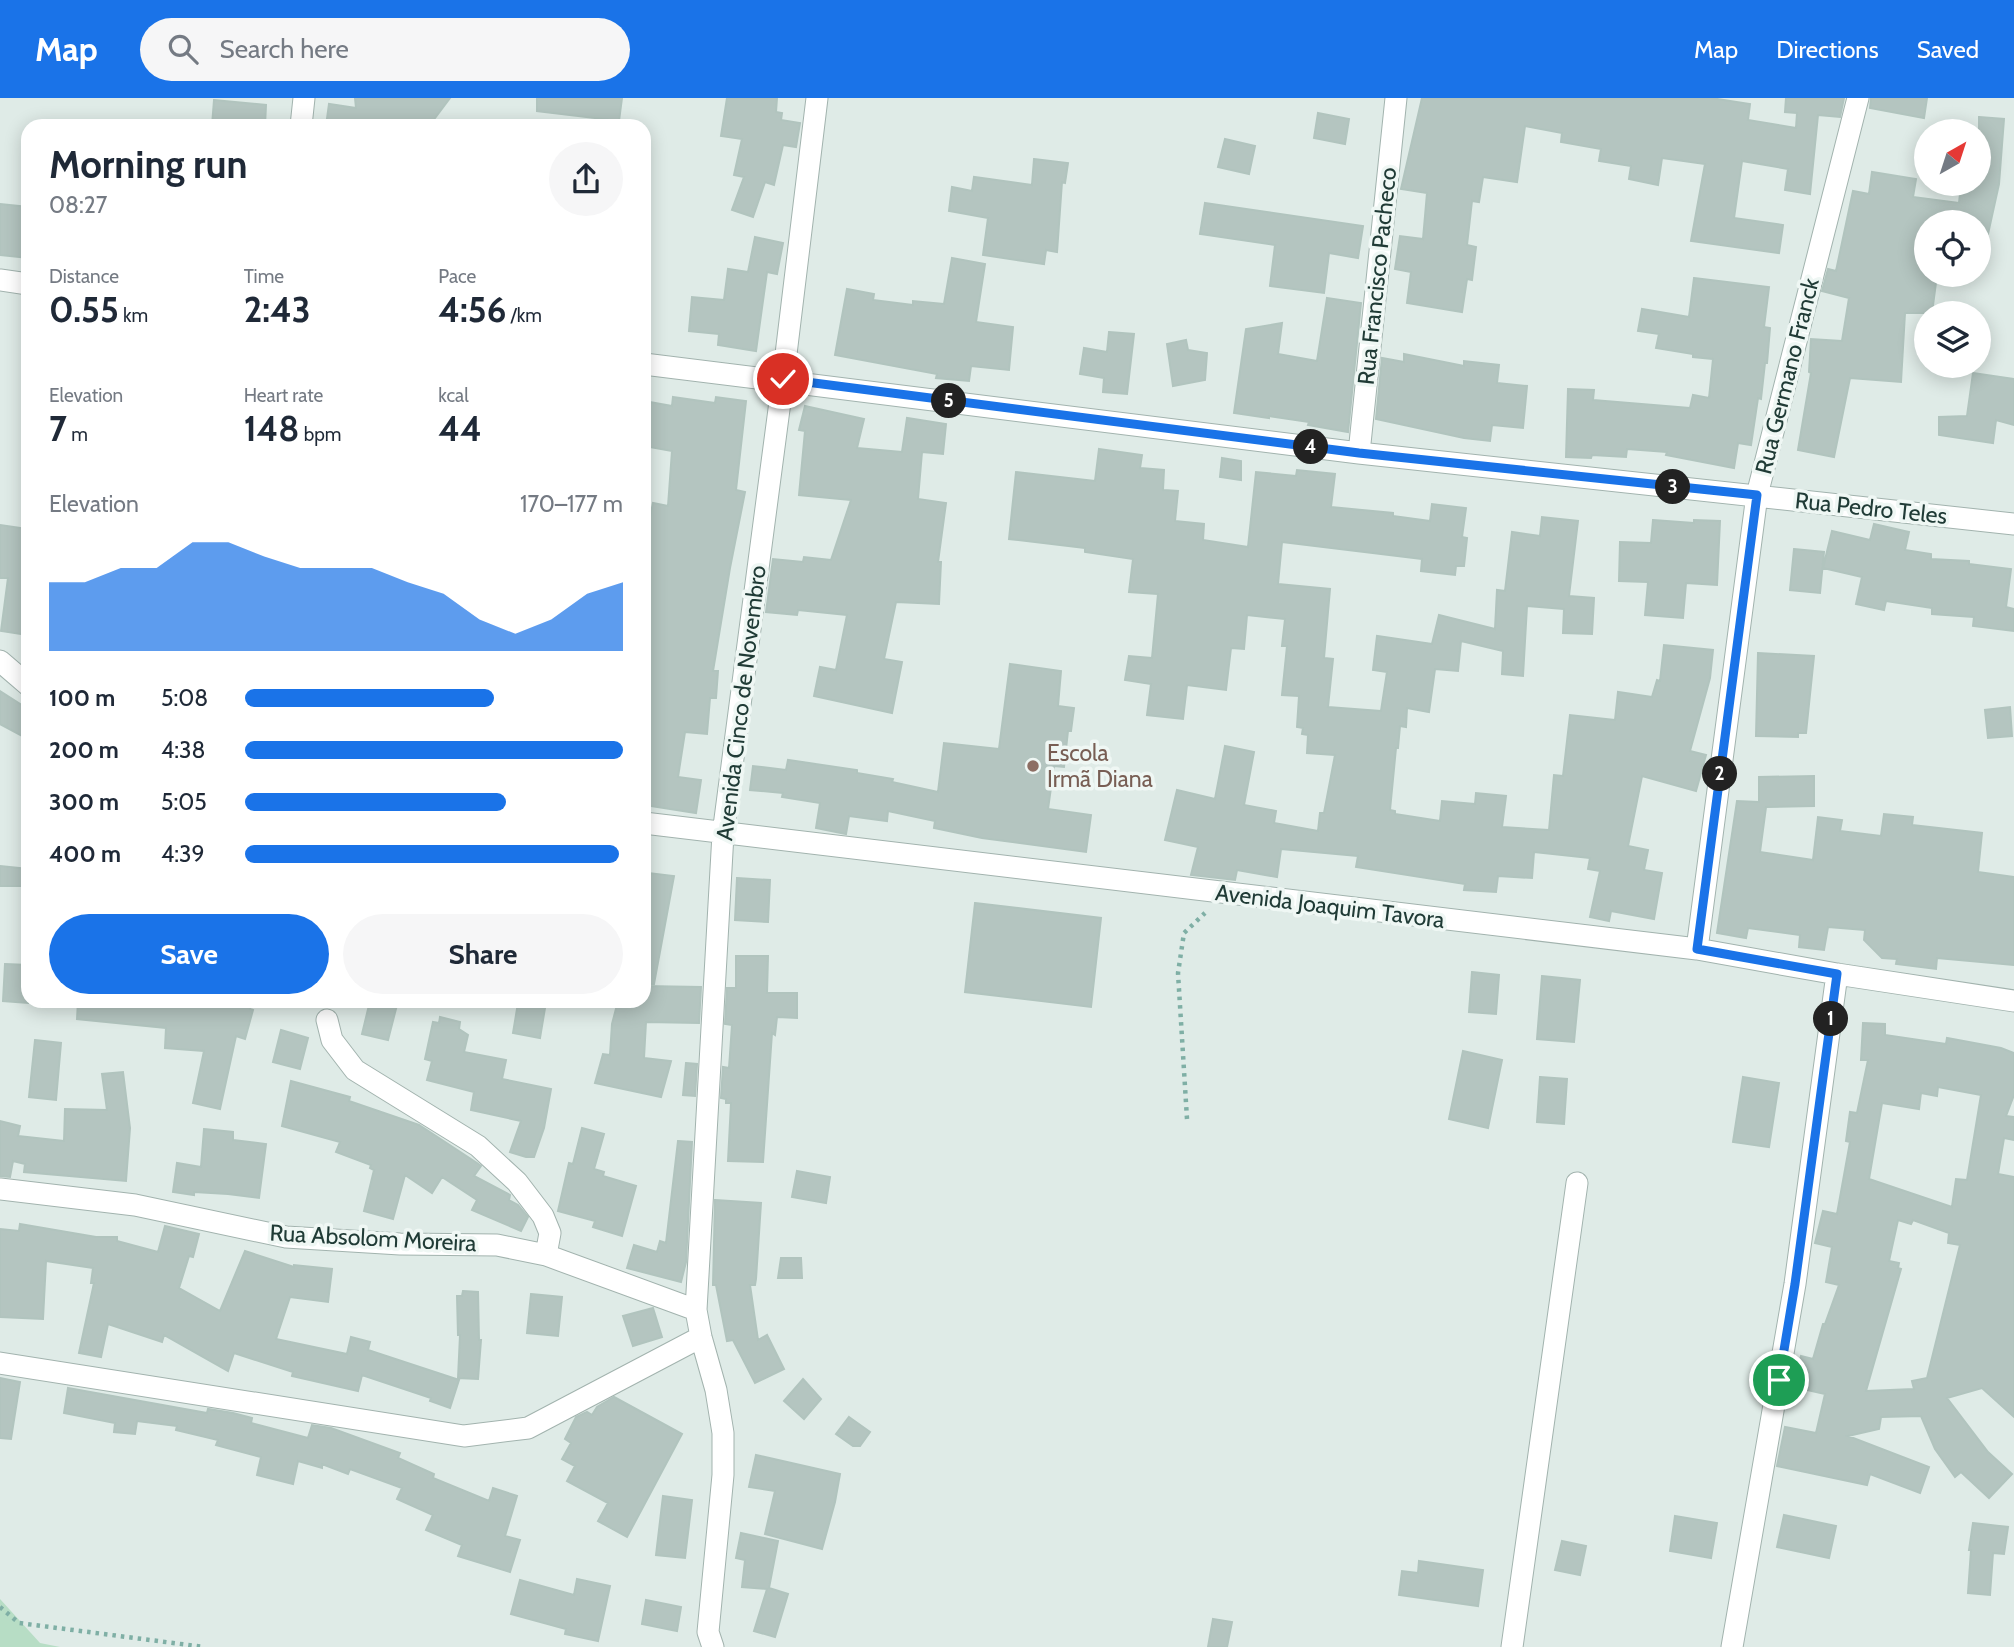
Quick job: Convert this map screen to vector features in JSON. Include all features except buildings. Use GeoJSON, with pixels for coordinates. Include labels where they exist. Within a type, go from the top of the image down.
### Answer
{"type":"FeatureCollection","features":[{"type":"Feature","properties":{"kind":"street"},"geometry":{"type":"LineString","coordinates":[[302,119],[304,98]]}},
{"type":"Feature","properties":{"kind":"street","name":"Avenida Cinco de Novembro"},"geometry":{"type":"LineString","coordinates":[[713,1647],[708,1632],[723,1475],[723,1433],[716,1390],[696,1310],[723,834],[817,98]]}},
{"type":"Feature","properties":{"kind":"street","name":"Rua Francisco Pacheco"},"geometry":{"type":"LineString","coordinates":[[1359,453],[1395,98]]}},
{"type":"Feature","properties":{"kind":"street","name":"Rua Germano Franck"},"geometry":{"type":"LineString","coordinates":[[1697,949],[1757,495],[1858,98]]}},
{"type":"Feature","properties":{"kind":"street"},"geometry":{"type":"LineString","coordinates":[[0,280],[21,283]]}},
{"type":"Feature","properties":{"kind":"street","name":"Rua Pedro Teles"},"geometry":{"type":"LineString","coordinates":[[651,364],[1359,453],[2014,524]]}},
{"type":"Feature","properties":{"kind":"street"},"geometry":{"type":"LineString","coordinates":[[0,661],[21,679]]}},
{"type":"Feature","properties":{"kind":"street","name":"Avenida Joaquim Tavora"},"geometry":{"type":"LineString","coordinates":[[651,824],[1697,949],[2014,1001]]}},
{"type":"Feature","properties":{"kind":"street"},"geometry":{"type":"LineString","coordinates":[[1732,1647],[1795,1284],[1837,974]]}},
{"type":"Feature","properties":{"kind":"street"},"geometry":{"type":"LineString","coordinates":[[327,1020],[332,1040],[355,1070],[478,1146],[517,1182],[543,1216],[550,1233],[546,1255]]}},
{"type":"Feature","properties":{"kind":"street"},"geometry":{"type":"LineString","coordinates":[[1512,1647],[1577,1183]]}},
{"type":"Feature","properties":{"kind":"street","name":"Rua Absolom Moreira"},"geometry":{"type":"LineString","coordinates":[[0,1189],[135,1205],[286,1237],[400,1244],[497,1245],[546,1255],[696,1310]]}},
{"type":"Feature","properties":{"kind":"street"},"geometry":{"type":"LineString","coordinates":[[0,1363],[464,1436],[528,1428],[701,1337]]}},
{"type":"Feature","properties":{"kind":"path"},"geometry":{"type":"LineString","coordinates":[[1187,1119],[1178,973],[1184,933],[1226,893]]}},
{"type":"Feature","properties":{"kind":"path"},"geometry":{"type":"LineString","coordinates":[[0,1607],[19,1623],[204,1647]]}},
{"type":"Feature","properties":{"kind":"green space"},"geometry":{"type":"Polygon","coordinates":[[[0,1599],[40,1643],[60,1647],[0,1647],[0,1599]]]}},
{"type":"Feature","properties":{"kind":"place","name":"Escola Irmã Diana"},"geometry":{"type":"Point","coordinates":[1033,766]}},
{"type":"Feature","properties":{"kind":"route"},"geometry":{"type":"LineString","coordinates":[[783,379],[1359,453],[1757,495],[1697,949],[1837,974],[1795,1284],[1779,1380]]}}]}
